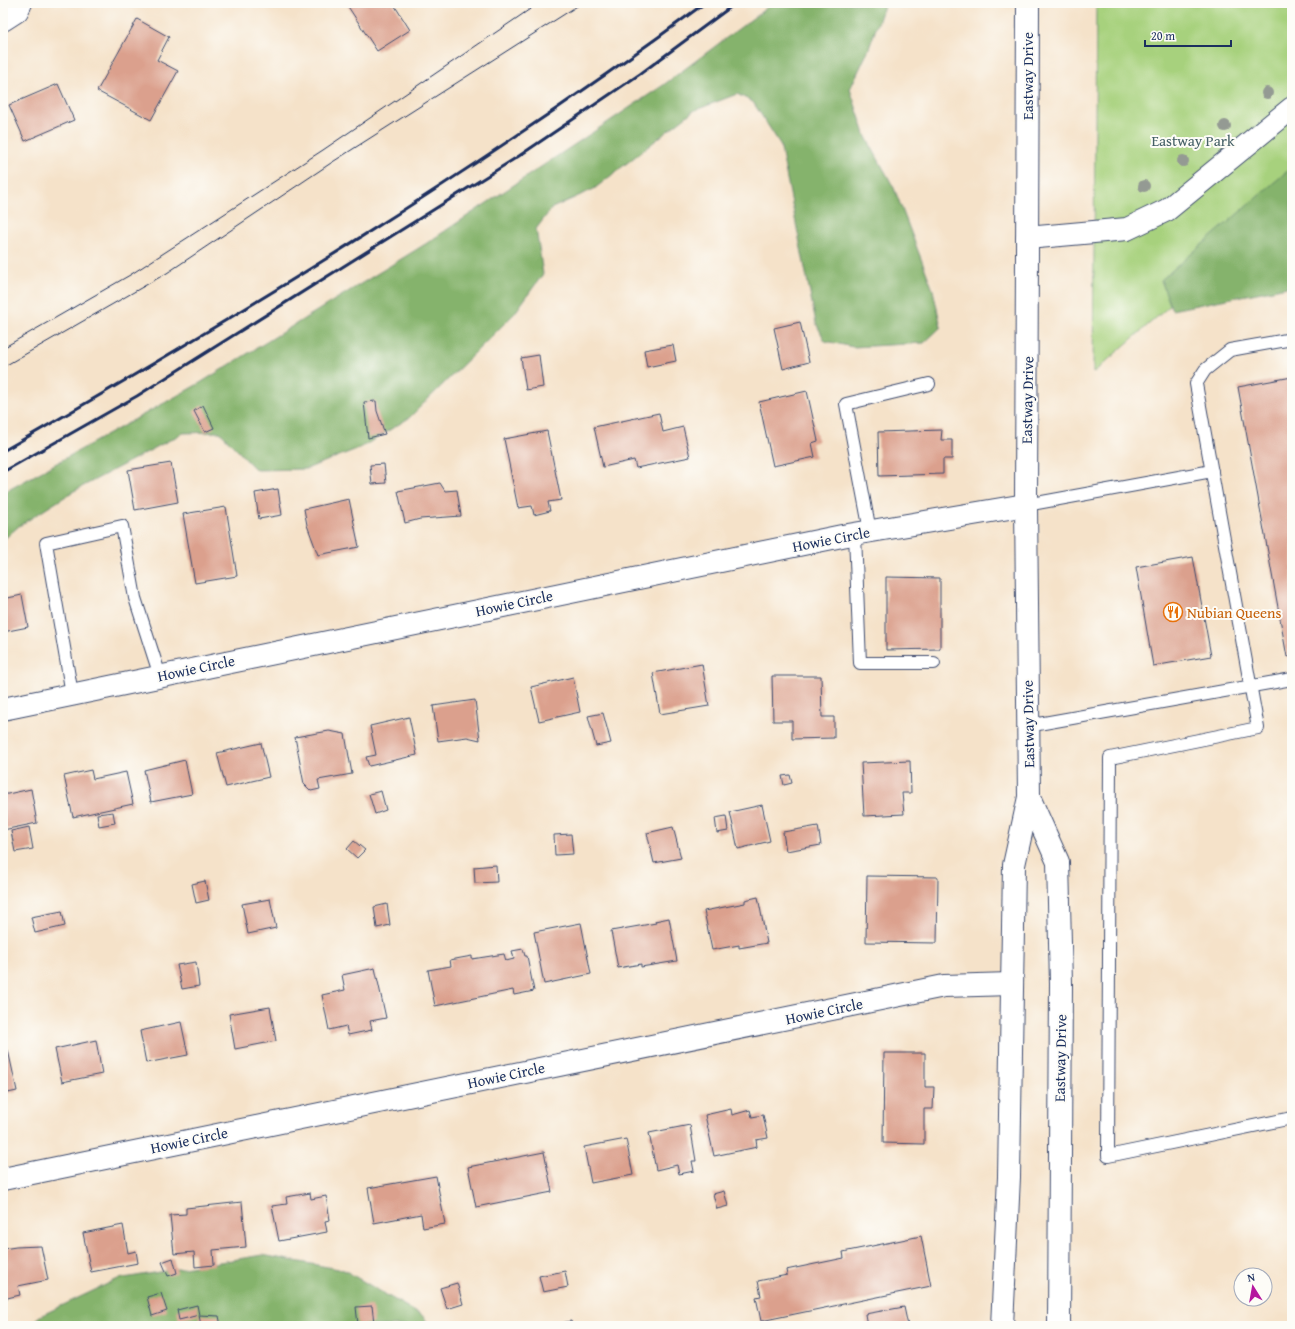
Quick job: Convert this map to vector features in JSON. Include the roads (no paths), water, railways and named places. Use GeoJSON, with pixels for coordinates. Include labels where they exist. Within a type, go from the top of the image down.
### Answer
{"type":"FeatureCollection","features":[{"type":"Feature","properties":{"kind":"street","name":"Eastway Drive"},"geometry":{"type":"LineString","coordinates":[[1002,1326],[1009,1177],[1014,865],[1029,797],[1027,726],[1026,505],[1028,3]]}},
{"type":"Feature","properties":{"kind":"street"},"geometry":{"type":"LineString","coordinates":[[1027,238],[1127,229],[1161,213],[1167,210],[1292,108]]}},
{"type":"Feature","properties":{"kind":"street","name":"Howie Circle"},"geometry":{"type":"LineString","coordinates":[[3,710],[72,694],[862,533],[1026,505]]}},
{"type":"Feature","properties":{"kind":"street","name":"Eastway Drive"},"geometry":{"type":"LineString","coordinates":[[1029,797],[1058,862],[1061,984],[1059,1326]]}},
{"type":"Feature","properties":{"kind":"street","name":"Howie Circle"},"geometry":{"type":"LineString","coordinates":[[3,1179],[944,986],[1011,984]]}},
{"type":"Feature","properties":{"kind":"lane"},"geometry":{"type":"LineString","coordinates":[[1292,339],[1230,350],[1205,370],[1196,384],[1258,728],[1110,758],[1108,1156],[1292,1118]]}},
{"type":"Feature","properties":{"kind":"lane"},"geometry":{"type":"LineString","coordinates":[[929,384],[846,404],[862,533],[860,662],[934,663]]}},
{"type":"Feature","properties":{"kind":"lane"},"geometry":{"type":"LineString","coordinates":[[1026,505],[1212,471]]}},
{"type":"Feature","properties":{"kind":"lane"},"geometry":{"type":"LineString","coordinates":[[72,694],[46,543],[122,526],[135,598],[160,676]]}},
{"type":"Feature","properties":{"kind":"lane"},"geometry":{"type":"LineString","coordinates":[[1027,726],[1292,679]]}},
{"type":"Feature","properties":{"kind":"tram line"},"geometry":{"type":"LineString","coordinates":[[3,348],[130,275],[323,150],[539,3]]}},
{"type":"Feature","properties":{"kind":"tram line"},"geometry":{"type":"LineString","coordinates":[[3,367],[167,273],[331,163],[582,3]]}},
{"type":"Feature","properties":{"kind":"railway"},"geometry":{"type":"LineString","coordinates":[[3,451],[183,346],[361,237],[535,123],[621,64],[705,3]]}},
{"type":"Feature","properties":{"kind":"railway"},"geometry":{"type":"LineString","coordinates":[[3,472],[137,396],[519,156],[640,74],[736,3]]}},
{"type":"Feature","properties":{"kind":"place","name":"Nubian Queens"},"geometry":{"type":"Point","coordinates":[1173,612]}},
{"type":"Feature","properties":{"kind":"park label","name":"Eastway Park"},"geometry":{"type":"Point","coordinates":[1193,140]}}]}
